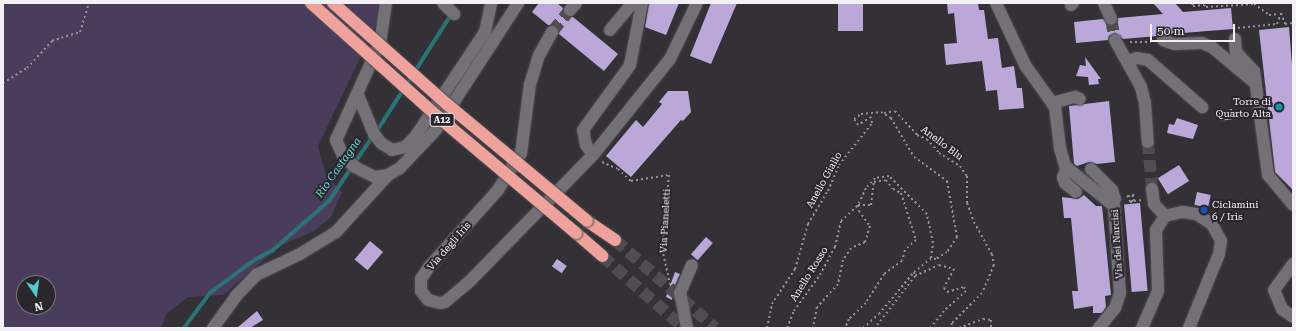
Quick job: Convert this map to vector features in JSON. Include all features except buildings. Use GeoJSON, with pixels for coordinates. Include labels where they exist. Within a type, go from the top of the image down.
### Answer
{"type":"FeatureCollection","features":[{"type":"Feature","properties":{"kind":"highway","name":"A12"},"geometry":{"type":"LineString","coordinates":[[311,3],[437,116],[602,256]]}},
{"type":"Feature","properties":{"kind":"highway","name":"A12"},"geometry":{"type":"LineString","coordinates":[[333,3],[448,105],[587,220],[615,240]]}},
{"type":"Feature","properties":{"kind":"street"},"geometry":{"type":"LineString","coordinates":[[386,3],[380,43],[358,95],[336,140],[343,156],[355,167],[375,176],[388,175]]}},
{"type":"Feature","properties":{"kind":"street"},"geometry":{"type":"LineString","coordinates":[[443,3],[454,14]]}},
{"type":"Feature","properties":{"kind":"street"},"geometry":{"type":"LineString","coordinates":[[358,95],[374,134],[381,143],[392,150],[405,147],[415,137],[485,32],[491,3]]}},
{"type":"Feature","properties":{"kind":"street"},"geometry":{"type":"LineString","coordinates":[[213,328],[236,296],[256,275],[300,254],[336,232],[388,175],[400,168],[435,131],[518,3]]}},
{"type":"Feature","properties":{"kind":"street"},"geometry":{"type":"LineString","coordinates":[[610,30],[633,3]]}},
{"type":"Feature","properties":{"kind":"street"},"geometry":{"type":"LineString","coordinates":[[593,156],[586,145],[584,130],[630,65],[642,3]]}},
{"type":"Feature","properties":{"kind":"street","name":"Via degli Iris"},"geometry":{"type":"LineString","coordinates":[[552,32],[539,55],[530,84],[521,153],[498,190],[429,267],[420,285],[424,296],[428,300],[440,303],[450,298],[593,156],[670,59],[697,3]]}},
{"type":"Feature","properties":{"kind":"street"},"geometry":{"type":"LineString","coordinates":[[996,3],[1025,65],[1052,103],[1058,120],[1060,148],[1067,168],[1063,177],[1065,183],[1076,192]]}},
{"type":"Feature","properties":{"kind":"street"},"geometry":{"type":"LineString","coordinates":[[1104,3],[1111,19]]}},
{"type":"Feature","properties":{"kind":"street"},"geometry":{"type":"LineString","coordinates":[[1235,38],[1236,52],[1254,71],[1268,175],[1293,205]]}},
{"type":"Feature","properties":{"kind":"street"},"geometry":{"type":"LineString","coordinates":[[1115,40],[1128,61],[1145,103],[1148,142]]}},
{"type":"Feature","properties":{"kind":"street"},"geometry":{"type":"LineString","coordinates":[[1163,40],[1174,44],[1202,42],[1213,48],[1256,84]]}},
{"type":"Feature","properties":{"kind":"street"},"geometry":{"type":"LineString","coordinates":[[1128,61],[1137,58],[1148,60],[1202,107]]}},
{"type":"Feature","properties":{"kind":"street"},"geometry":{"type":"LineString","coordinates":[[1052,103],[1075,97],[1080,99]]}},
{"type":"Feature","properties":{"kind":"street","name":"Via dei Narcisi"},"geometry":{"type":"LineString","coordinates":[[1067,168],[1112,203],[1116,216],[1120,293],[1116,308],[1099,328]]}},
{"type":"Feature","properties":{"kind":"street"},"geometry":{"type":"LineString","coordinates":[[1091,169],[1112,190],[1115,199],[1112,203]]}},
{"type":"Feature","properties":{"kind":"street"},"geometry":{"type":"LineString","coordinates":[[1152,194],[1158,212],[1165,216]]}},
{"type":"Feature","properties":{"kind":"street"},"geometry":{"type":"LineString","coordinates":[[1142,328],[1158,291],[1154,238],[1158,223],[1165,216],[1183,212],[1196,214],[1212,224],[1221,241],[1219,254],[1189,328]]}},
{"type":"Feature","properties":{"kind":"street"},"geometry":{"type":"LineString","coordinates":[[1293,264],[1274,290],[1282,309],[1293,317]]}},
{"type":"Feature","properties":{"kind":"street"},"geometry":{"type":"LineString","coordinates":[[687,328],[680,293],[692,265]]}},
{"type":"Feature","properties":{"kind":"street"},"geometry":{"type":"LineString","coordinates":[[1290,328],[1293,324]]}},
{"type":"Feature","properties":{"kind":"path"},"geometry":{"type":"LineString","coordinates":[[3,83],[27,68],[52,41],[80,32],[89,3]]}},
{"type":"Feature","properties":{"kind":"path"},"geometry":{"type":"LineString","coordinates":[[1192,3],[1193,6],[1204,5],[1206,7],[1254,3],[1269,15],[1283,14],[1285,24],[1293,23]]}},
{"type":"Feature","properties":{"kind":"path"},"geometry":{"type":"LineString","coordinates":[[1235,38],[1234,30],[1277,24],[1280,22],[1279,14]]}},
{"type":"Feature","properties":{"kind":"path","name":"Anello Blu"},"geometry":{"type":"LineString","coordinates":[[883,113],[895,111],[917,134],[927,139],[939,153],[960,166],[967,176],[967,203],[974,222],[992,254],[994,266],[982,293],[952,323],[951,328]]}},
{"type":"Feature","properties":{"kind":"path"},"geometry":{"type":"LineString","coordinates":[[863,328],[880,314],[914,272],[931,258],[936,259],[947,252],[957,237],[947,182],[914,157],[891,118],[883,113]]}},
{"type":"Feature","properties":{"kind":"path","name":"Anello Giallo"},"geometry":{"type":"LineString","coordinates":[[767,328],[772,304],[795,269],[808,224],[828,191],[839,165],[872,123],[871,117],[858,125],[854,119],[861,114],[883,113]]}},
{"type":"Feature","properties":{"kind":"path","name":"Via Pianeletti"},"geometry":{"type":"LineString","coordinates":[[593,156],[612,168],[618,169],[631,181],[669,175],[662,249],[671,290]]}},
{"type":"Feature","properties":{"kind":"path"},"geometry":{"type":"LineString","coordinates":[[813,328],[817,307],[838,284],[843,260],[851,248],[865,242],[870,226],[859,211],[858,205],[866,188],[875,178],[889,176],[927,214],[932,243],[931,258]]}},
{"type":"Feature","properties":{"kind":"path","name":"Anello Rosso"},"geometry":{"type":"LineString","coordinates":[[787,328],[794,311],[820,275],[835,247],[841,221],[858,205],[871,204],[874,200],[874,182],[886,180],[901,193],[916,240],[905,250],[902,261],[884,274],[866,303],[849,319],[844,328]]}},
{"type":"Feature","properties":{"kind":"path"},"geometry":{"type":"LineString","coordinates":[[1112,203],[1126,202],[1128,195],[1131,202],[1133,194],[1136,201],[1152,194]]}},
{"type":"Feature","properties":{"kind":"path"},"geometry":{"type":"LineString","coordinates":[[875,328],[915,276],[939,265],[954,268],[944,288],[947,292],[964,287],[966,291],[944,311],[930,328]]}},
{"type":"Feature","properties":{"kind":"path"},"geometry":{"type":"LineString","coordinates":[[914,272],[915,276]]}},
{"type":"Feature","properties":{"kind":"path"},"geometry":{"type":"LineString","coordinates":[[959,328],[983,319],[991,320],[991,328]]}},
{"type":"Feature","properties":{"kind":"shaded area"},"geometry":{"type":"Polygon","coordinates":[[[3,3],[379,3],[381,14],[318,146],[326,176],[342,192],[331,217],[314,231],[280,246],[223,295],[188,297],[167,313],[161,328],[3,328],[3,3]]]}},
{"type":"Feature","properties":{"kind":"waterway","name":"Rio Castagna"},"geometry":{"type":"LineString","coordinates":[[377,131],[451,15]]}},
{"type":"Feature","properties":{"kind":"waterway","name":"Rio Castagna"},"geometry":{"type":"LineString","coordinates":[[184,328],[210,293],[256,259],[272,251],[329,201],[373,136]]}},
{"type":"Feature","properties":{"kind":"tunnel"},"geometry":{"type":"LineString","coordinates":[[552,32],[570,10]]}},
{"type":"Feature","properties":{"kind":"tunnel"},"geometry":{"type":"LineString","coordinates":[[1111,19],[1115,40]]}},
{"type":"Feature","properties":{"kind":"tunnel"},"geometry":{"type":"LineString","coordinates":[[1148,142],[1152,189]]}},
{"type":"Feature","properties":{"kind":"tunnel"},"geometry":{"type":"LineString","coordinates":[[615,240],[715,328]]}},
{"type":"Feature","properties":{"kind":"tunnel"},"geometry":{"type":"LineString","coordinates":[[602,256],[684,328]]}},
{"type":"Feature","properties":{"kind":"place","name":"Torre di Quarto Alta"},"geometry":{"type":"Point","coordinates":[1279,107]}},
{"type":"Feature","properties":{"kind":"place","name":"Ciclamini 6 / Iris"},"geometry":{"type":"Point","coordinates":[1204,210]}}]}
